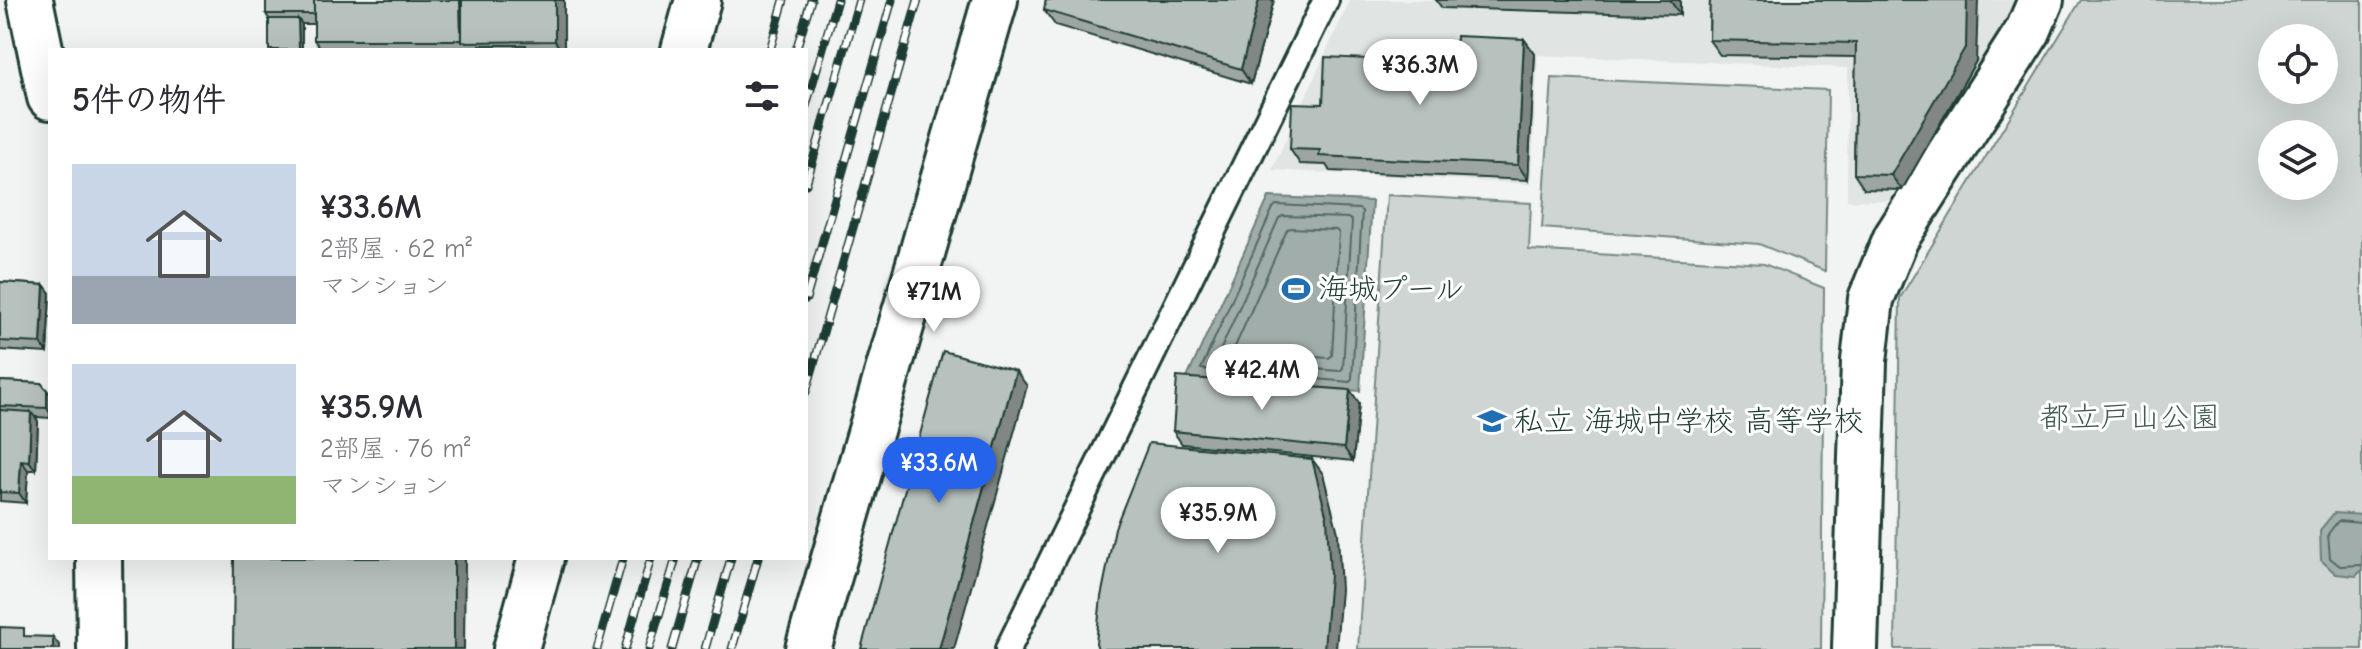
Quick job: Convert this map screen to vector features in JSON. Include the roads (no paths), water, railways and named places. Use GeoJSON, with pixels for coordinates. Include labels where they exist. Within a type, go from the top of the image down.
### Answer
{"type":"FeatureCollection","features":[{"type":"Feature","properties":{"kind":"street"},"geometry":{"type":"LineString","coordinates":[[30,0],[48,87]]}},
{"type":"Feature","properties":{"kind":"street"},"geometry":{"type":"LineString","coordinates":[[685,48],[698,0]]}},
{"type":"Feature","properties":{"kind":"street"},"geometry":{"type":"LineString","coordinates":[[808,649],[995,0]]}},
{"type":"Feature","properties":{"kind":"street"},"geometry":{"type":"LineString","coordinates":[[1855,649],[1863,376],[1871,299],[1896,238],[2028,31],[2041,0]]}},
{"type":"Feature","properties":{"kind":"street"},"geometry":{"type":"LineString","coordinates":[[99,560],[100,649]]}},
{"type":"Feature","properties":{"kind":"street"},"geometry":{"type":"LineString","coordinates":[[516,649],[540,560]]}},
{"type":"Feature","properties":{"kind":"lane"},"geometry":{"type":"LineString","coordinates":[[1008,649],[1326,0]]}},
{"type":"Feature","properties":{"kind":"water","name":"海城プール"},"geometry":{"type":"Polygon","coordinates":[[[1269,197],[1372,201],[1360,391],[1187,378],[1269,197]]]}},
{"type":"Feature","properties":{"kind":"water"},"geometry":{"type":"Polygon","coordinates":[[[2334,513],[2362,515],[2362,570],[2356,576],[2336,574],[2321,560],[2320,530],[2334,513]]]}},
{"type":"Feature","properties":{"kind":"railway"},"geometry":{"type":"LineString","coordinates":[[771,48],[784,0]]}},
{"type":"Feature","properties":{"kind":"railway"},"geometry":{"type":"LineString","coordinates":[[797,48],[811,0]]}},
{"type":"Feature","properties":{"kind":"railway"},"geometry":{"type":"LineString","coordinates":[[808,99],[837,0]]}},
{"type":"Feature","properties":{"kind":"railway"},"geometry":{"type":"LineString","coordinates":[[808,177],[859,0]]}},
{"type":"Feature","properties":{"kind":"railway"},"geometry":{"type":"LineString","coordinates":[[808,292],[892,0]]}},
{"type":"Feature","properties":{"kind":"railway"},"geometry":{"type":"LineString","coordinates":[[808,385],[918,0]]}},
{"type":"Feature","properties":{"kind":"railway"},"geometry":{"type":"LineString","coordinates":[[597,649],[622,560]]}},
{"type":"Feature","properties":{"kind":"railway"},"geometry":{"type":"LineString","coordinates":[[625,649],[650,560]]}},
{"type":"Feature","properties":{"kind":"railway"},"geometry":{"type":"LineString","coordinates":[[649,649],[675,560]]}},
{"type":"Feature","properties":{"kind":"railway"},"geometry":{"type":"LineString","coordinates":[[672,649],[697,560]]}},
{"type":"Feature","properties":{"kind":"railway"},"geometry":{"type":"LineString","coordinates":[[705,649],[730,560]]}},
{"type":"Feature","properties":{"kind":"railway"},"geometry":{"type":"LineString","coordinates":[[732,649],[757,560]]}},
{"type":"Feature","properties":{"kind":"place","name":"海城プール"},"geometry":{"type":"Point","coordinates":[1296,289]}},
{"type":"Feature","properties":{"kind":"place","name":"私立 海城中学校 高等学校"},"geometry":{"type":"Point","coordinates":[1492,421]}},
{"type":"Feature","properties":{"kind":"park label","name":"都立戸山公園"},"geometry":{"type":"Point","coordinates":[2130,417]}}]}
